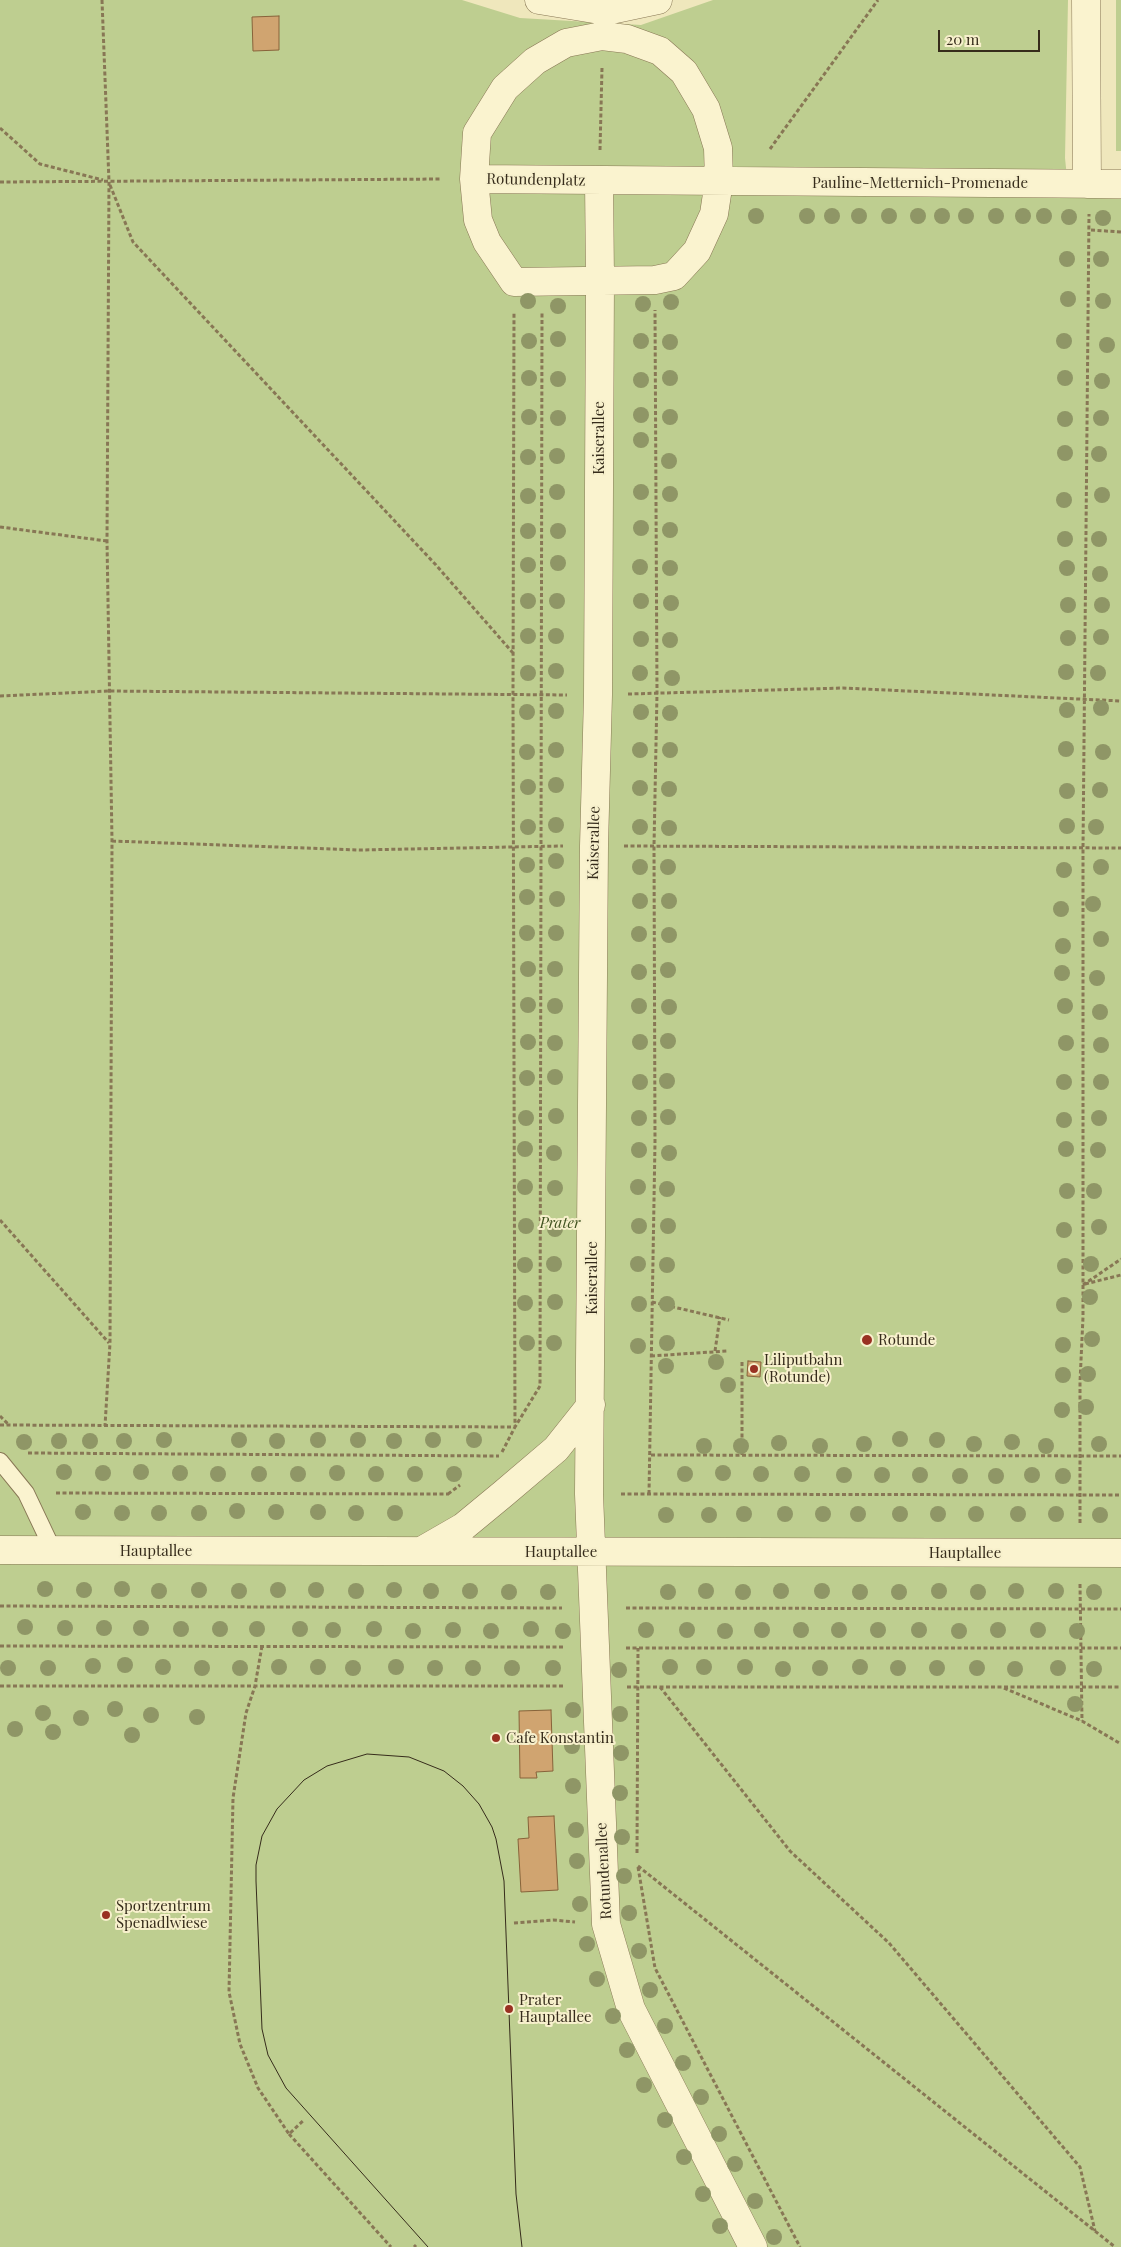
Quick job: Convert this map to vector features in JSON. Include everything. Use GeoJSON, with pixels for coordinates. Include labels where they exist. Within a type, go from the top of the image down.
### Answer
{"type":"FeatureCollection","features":[{"type":"Feature","properties":{"kind":"street"},"geometry":{"type":"LineString","coordinates":[[539,0],[604,24],[658,0]]}},
{"type":"Feature","properties":{"kind":"street"},"geometry":{"type":"LineString","coordinates":[[1086,0],[1087,184]]}},
{"type":"Feature","properties":{"kind":"street","name":"Rotundenplatz"},"geometry":{"type":"LineString","coordinates":[[604,24],[627,39],[660,51],[684,72],[706,109],[718,148],[720,181],[714,214],[697,251],[674,276],[655,280],[514,282],[487,242],[478,220],[474,179],[477,133],[504,88],[535,61],[604,24]]}},
{"type":"Feature","properties":{"kind":"street","name":"Rotundenplatz"},"geometry":{"type":"LineString","coordinates":[[474,179],[720,181]]}},
{"type":"Feature","properties":{"kind":"street","name":"Rotundenplatz"},"geometry":{"type":"LineString","coordinates":[[599,180],[600,280]]}},
{"type":"Feature","properties":{"kind":"street","name":"Pauline-Metternich-Promenade"},"geometry":{"type":"LineString","coordinates":[[720,181],[1121,184]]}},
{"type":"Feature","properties":{"kind":"street","name":"Kaiserallee"},"geometry":{"type":"LineString","coordinates":[[592,1552],[590,1405],[594,846],[598,695],[600,280]]}},
{"type":"Feature","properties":{"kind":"street"},"geometry":{"type":"LineString","coordinates":[[420,1551],[463,1527],[504,1494],[556,1449],[590,1405]]}},
{"type":"Feature","properties":{"kind":"street","name":"Hauptallee"},"geometry":{"type":"LineString","coordinates":[[0,1550],[1121,1553]]}},
{"type":"Feature","properties":{"kind":"street","name":"Rotundenallee"},"geometry":{"type":"LineString","coordinates":[[592,1552],[594,1647],[606,1924],[631,2009],[753,2247]]}},
{"type":"Feature","properties":{"kind":"lane"},"geometry":{"type":"LineString","coordinates":[[0,1461],[26,1493],[53,1550]]}},
{"type":"Feature","properties":{"kind":"path"},"geometry":{"type":"LineString","coordinates":[[102,0],[109,182],[107,541],[112,841],[110,1343],[105,1426]]}},
{"type":"Feature","properties":{"kind":"path"},"geometry":{"type":"LineString","coordinates":[[747,182],[878,0]]}},
{"type":"Feature","properties":{"kind":"path"},"geometry":{"type":"LineString","coordinates":[[599,180],[604,24]]}},
{"type":"Feature","properties":{"kind":"path"},"geometry":{"type":"LineString","coordinates":[[0,128],[40,164],[109,182]]}},
{"type":"Feature","properties":{"kind":"path"},"geometry":{"type":"LineString","coordinates":[[0,182],[474,179]]}},
{"type":"Feature","properties":{"kind":"path"},"geometry":{"type":"LineString","coordinates":[[109,182],[133,242],[436,565],[514,653]]}},
{"type":"Feature","properties":{"kind":"path"},"geometry":{"type":"LineString","coordinates":[[1082,1721],[1079,1495],[1082,1285],[1084,699],[1091,230],[1121,232]]}},
{"type":"Feature","properties":{"kind":"path"},"geometry":{"type":"LineString","coordinates":[[649,1494],[656,1142],[654,846],[657,693],[655,280]]}},
{"type":"Feature","properties":{"kind":"path"},"geometry":{"type":"LineString","coordinates":[[514,282],[515,1427]]}},
{"type":"Feature","properties":{"kind":"path"},"geometry":{"type":"LineString","coordinates":[[492,1461],[500,1456],[540,1386],[542,283]]}},
{"type":"Feature","properties":{"kind":"path"},"geometry":{"type":"LineString","coordinates":[[0,527],[107,541]]}},
{"type":"Feature","properties":{"kind":"path"},"geometry":{"type":"LineString","coordinates":[[0,696],[109,691],[598,695],[843,688],[1121,701]]}},
{"type":"Feature","properties":{"kind":"path"},"geometry":{"type":"LineString","coordinates":[[0,1220],[110,1343]]}},
{"type":"Feature","properties":{"kind":"path"},"geometry":{"type":"LineString","coordinates":[[1082,1285],[1121,1259]]}},
{"type":"Feature","properties":{"kind":"path"},"geometry":{"type":"LineString","coordinates":[[1082,1285],[1121,1275]]}},
{"type":"Feature","properties":{"kind":"path"},"geometry":{"type":"LineString","coordinates":[[652,1302],[729,1320]]}},
{"type":"Feature","properties":{"kind":"path"},"geometry":{"type":"LineString","coordinates":[[715,1351],[720,1317]]}},
{"type":"Feature","properties":{"kind":"path"},"geometry":{"type":"LineString","coordinates":[[651,1356],[715,1351],[727,1352]]}},
{"type":"Feature","properties":{"kind":"path"},"geometry":{"type":"LineString","coordinates":[[742,1362],[742,1455]]}},
{"type":"Feature","properties":{"kind":"path"},"geometry":{"type":"LineString","coordinates":[[0,1416],[10,1425]]}},
{"type":"Feature","properties":{"kind":"path"},"geometry":{"type":"LineString","coordinates":[[0,1425],[515,1427]]}},
{"type":"Feature","properties":{"kind":"path"},"geometry":{"type":"LineString","coordinates":[[20,1454],[500,1456]]}},
{"type":"Feature","properties":{"kind":"path"},"geometry":{"type":"LineString","coordinates":[[651,1455],[1121,1456]]}},
{"type":"Feature","properties":{"kind":"path"},"geometry":{"type":"LineString","coordinates":[[448,1494],[463,1483]]}},
{"type":"Feature","properties":{"kind":"path"},"geometry":{"type":"LineString","coordinates":[[26,1493],[504,1494]]}},
{"type":"Feature","properties":{"kind":"path"},"geometry":{"type":"LineString","coordinates":[[590,1494],[1121,1495]]}},
{"type":"Feature","properties":{"kind":"path"},"geometry":{"type":"LineString","coordinates":[[0,1606],[554,1608]]}},
{"type":"Feature","properties":{"kind":"path"},"geometry":{"type":"LineString","coordinates":[[628,1608],[1121,1609]]}},
{"type":"Feature","properties":{"kind":"path"},"geometry":{"type":"LineString","coordinates":[[0,1646],[1121,1648]]}},
{"type":"Feature","properties":{"kind":"path"},"geometry":{"type":"LineString","coordinates":[[262,1646],[255,1686],[246,1713],[233,1798],[229,1992],[240,2044],[258,2088],[289,2134],[391,2247]]}},
{"type":"Feature","properties":{"kind":"path"},"geometry":{"type":"LineString","coordinates":[[637,1856],[638,1648]]}},
{"type":"Feature","properties":{"kind":"path"},"geometry":{"type":"LineString","coordinates":[[0,1686],[559,1686]]}},
{"type":"Feature","properties":{"kind":"path"},"geometry":{"type":"LineString","coordinates":[[660,1686],[790,1851],[888,1943],[1080,2167],[1095,2230]]}},
{"type":"Feature","properties":{"kind":"path"},"geometry":{"type":"LineString","coordinates":[[1002,1686],[1082,1721],[1121,1744]]}},
{"type":"Feature","properties":{"kind":"path"},"geometry":{"type":"LineString","coordinates":[[623,1687],[1121,1687]]}},
{"type":"Feature","properties":{"kind":"path"},"geometry":{"type":"LineString","coordinates":[[800,2247],[655,1968],[637,1865],[1115,2247]]}},
{"type":"Feature","properties":{"kind":"path"},"geometry":{"type":"LineString","coordinates":[[514,1923],[553,1920],[606,1924]]}},
{"type":"Feature","properties":{"kind":"path"},"geometry":{"type":"LineString","coordinates":[[289,2134],[304,2120]]}},
{"type":"Feature","properties":{"kind":"green space","name":"Prater"},"geometry":{"type":"Polygon","coordinates":[[[0,0],[462,0],[520,18],[641,25],[713,0],[1068,0],[1065,158],[1069,197],[1121,199],[1121,2247],[0,2247],[0,0]]]}},
{"type":"Feature","properties":{"kind":"green space"},"geometry":{"type":"Polygon","coordinates":[[[1116,0],[1121,0],[1121,151],[1116,151],[1116,0]]]}},
{"type":"Feature","properties":{"kind":"building"},"geometry":{"type":"Polygon","coordinates":[[[279,16],[279,50],[253,51],[252,17],[279,16]]]}},
{"type":"Feature","properties":{"kind":"building","name":"Liliputbahn (Rotunde)"},"geometry":{"type":"Polygon","coordinates":[[[748,1361],[761,1362],[760,1377],[747,1376],[748,1361]]]}},
{"type":"Feature","properties":{"kind":"building"},"geometry":{"type":"Polygon","coordinates":[[[551,1710],[553,1771],[536,1772],[537,1778],[520,1778],[519,1711],[551,1710]]]}},
{"type":"Feature","properties":{"kind":"building"},"geometry":{"type":"Polygon","coordinates":[[[554,1816],[558,1890],[521,1892],[518,1839],[529,1838],[528,1817],[554,1816]]]}},
{"type":"Feature","properties":{"kind":"tram line"},"geometry":{"type":"LineString","coordinates":[[428,2247],[286,2088],[268,2055],[262,2029],[256,1881],[256,1865],[262,1836],[277,1809],[304,1780],[327,1766],[367,1754],[409,1757],[444,1771],[463,1786],[479,1804],[492,1827],[496,1839],[504,1881],[516,2194],[522,2247]]}},
{"type":"Feature","properties":{"kind":"place","name":"Rotunde"},"geometry":{"type":"Point","coordinates":[867,1340]}},
{"type":"Feature","properties":{"kind":"place","name":"Liliputbahn (Rotunde)"},"geometry":{"type":"Point","coordinates":[754,1369]}},
{"type":"Feature","properties":{"kind":"place","name":"Cafe Konstantin"},"geometry":{"type":"Point","coordinates":[496,1738]}},
{"type":"Feature","properties":{"kind":"place","name":"Sportzentrum Spenadlwiese"},"geometry":{"type":"Point","coordinates":[106,1915]}},
{"type":"Feature","properties":{"kind":"place","name":"Prater Hauptallee"},"geometry":{"type":"Point","coordinates":[509,2009]}}]}
